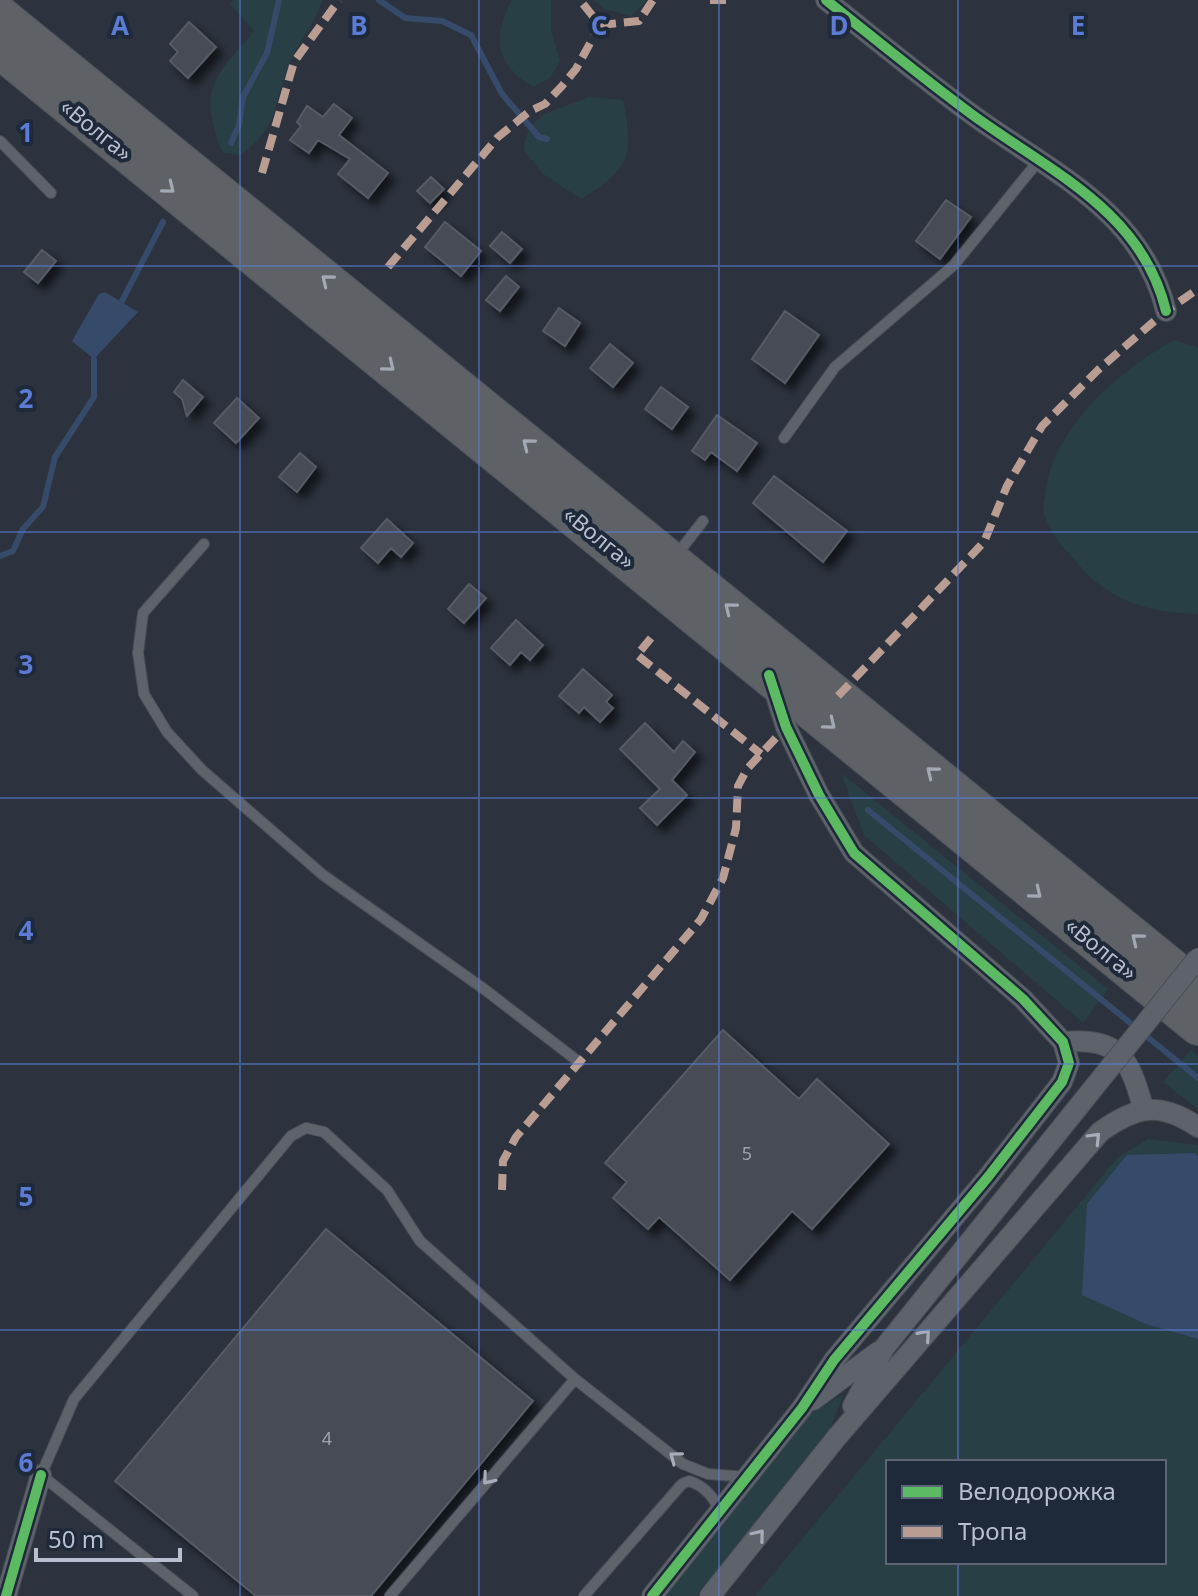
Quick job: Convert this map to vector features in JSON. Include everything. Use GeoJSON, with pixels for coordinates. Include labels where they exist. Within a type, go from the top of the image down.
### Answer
{"type":"FeatureCollection","features":[{"type":"Feature","properties":{"kind":"highway","name":"«Волга»"},"geometry":{"type":"LineString","coordinates":[[0,14],[1198,988]]}},
{"type":"Feature","properties":{"kind":"highway","name":"«Волга»"},"geometry":{"type":"LineString","coordinates":[[1,55],[769,675],[1198,1027]]}},
{"type":"Feature","properties":{"kind":"street"},"geometry":{"type":"LineString","coordinates":[[826,0],[972,114],[1040,159],[1118,222],[1134,240],[1158,280],[1166,311]]}},
{"type":"Feature","properties":{"kind":"street"},"geometry":{"type":"LineString","coordinates":[[652,1596],[749,1477],[834,1360],[988,1177],[1062,1082],[1069,1063],[1063,1042],[1023,999],[854,853],[819,795],[786,727],[769,675]]}},
{"type":"Feature","properties":{"kind":"street"},"geometry":{"type":"LineString","coordinates":[[837,1437],[884,1348],[1198,958]]}},
{"type":"Feature","properties":{"kind":"street"},"geometry":{"type":"LineString","coordinates":[[1063,1042],[1088,1040],[1121,1054],[1131,1066],[1143,1107]]}},
{"type":"Feature","properties":{"kind":"street"},"geometry":{"type":"LineString","coordinates":[[710,1596],[837,1437],[1100,1132],[1121,1117],[1143,1107],[1171,1113],[1198,1127]]}},
{"type":"Feature","properties":{"kind":"street"},"geometry":{"type":"LineString","coordinates":[[802,1408],[884,1348]]}},
{"type":"Feature","properties":{"kind":"street"},"geometry":{"type":"LineString","coordinates":[[6,1596],[41,1475]]}},
{"type":"Feature","properties":{"kind":"lane"},"geometry":{"type":"LineString","coordinates":[[0,141],[51,193]]}},
{"type":"Feature","properties":{"kind":"lane"},"geometry":{"type":"LineString","coordinates":[[784,438],[835,367],[954,265],[1040,159]]}},
{"type":"Feature","properties":{"kind":"lane"},"geometry":{"type":"LineString","coordinates":[[672,561],[703,521]]}},
{"type":"Feature","properties":{"kind":"lane"},"geometry":{"type":"LineString","coordinates":[[204,544],[143,613],[138,653],[144,694],[167,732],[202,770],[323,875],[484,989],[579,1062]]}},
{"type":"Feature","properties":{"kind":"lane"},"geometry":{"type":"LineString","coordinates":[[193,1596],[41,1475],[74,1399],[291,1136],[306,1128],[324,1132],[387,1190],[420,1241],[575,1379],[683,1464],[708,1474],[749,1477]]}},
{"type":"Feature","properties":{"kind":"lane"},"geometry":{"type":"LineString","coordinates":[[390,1596],[575,1379]]}},
{"type":"Feature","properties":{"kind":"lane"},"geometry":{"type":"LineString","coordinates":[[584,1596],[682,1484],[689,1481],[697,1483],[715,1498],[720,1512]]}},
{"type":"Feature","properties":{"kind":"green space"},"geometry":{"type":"Polygon","coordinates":[[[233,0],[323,0],[291,60],[269,124],[253,145],[239,155],[224,153],[221,149],[210,104],[215,81],[221,71],[254,31],[230,4],[233,0]]]}},
{"type":"Feature","properties":{"kind":"green space"},"geometry":{"type":"Polygon","coordinates":[[[512,0],[551,0],[551,31],[560,61],[550,78],[533,87],[511,69],[501,49],[502,26],[512,0]]]}},
{"type":"Feature","properties":{"kind":"green space"},"geometry":{"type":"Polygon","coordinates":[[[594,0],[646,2],[631,16],[604,9],[594,0]]]}},
{"type":"Feature","properties":{"kind":"green space"},"geometry":{"type":"Polygon","coordinates":[[[588,97],[623,100],[628,148],[619,169],[581,199],[543,174],[524,150],[526,137],[537,120],[588,97]]]}},
{"type":"Feature","properties":{"kind":"green space"},"geometry":{"type":"Polygon","coordinates":[[[1174,340],[1198,347],[1198,614],[1147,608],[1104,588],[1090,577],[1058,540],[1043,511],[1052,465],[1077,422],[1112,383],[1174,340]]]}},
{"type":"Feature","properties":{"kind":"green space"},"geometry":{"type":"Polygon","coordinates":[[[841,773],[1108,989],[1083,1023],[864,835],[841,773]]]}},
{"type":"Feature","properties":{"kind":"green space"},"geometry":{"type":"Polygon","coordinates":[[[1191,1050],[1198,1056],[1198,1109],[1163,1082],[1191,1050]]]}},
{"type":"Feature","properties":{"kind":"green space"},"geometry":{"type":"Polygon","coordinates":[[[1148,1139],[1198,1145],[1198,1596],[755,1596],[1118,1157],[1148,1139]]]}},
{"type":"Feature","properties":{"kind":"green space"},"geometry":{"type":"Polygon","coordinates":[[[844,1394],[829,1431],[697,1596],[663,1596],[810,1414],[844,1394]]]}},
{"type":"Feature","properties":{"kind":"water"},"geometry":{"type":"Polygon","coordinates":[[[105,292],[138,312],[94,359],[72,341],[99,294],[105,292]]]}},
{"type":"Feature","properties":{"kind":"water"},"geometry":{"type":"Polygon","coordinates":[[[1195,1153],[1198,1156],[1198,1339],[1146,1324],[1082,1295],[1087,1204],[1127,1155],[1195,1153]]]}},
{"type":"Feature","properties":{"kind":"building"},"geometry":{"type":"Polygon","coordinates":[[[189,22],[216,47],[188,78],[170,61],[178,52],[170,44],[189,22]]]}},
{"type":"Feature","properties":{"kind":"building"},"geometry":{"type":"Polygon","coordinates":[[[334,104],[352,118],[339,135],[388,173],[368,198],[338,174],[350,159],[318,140],[309,153],[290,140],[301,126],[297,122],[307,106],[323,117],[334,104]]]}},
{"type":"Feature","properties":{"kind":"building"},"geometry":{"type":"Polygon","coordinates":[[[431,177],[444,189],[430,203],[417,191],[431,177]]]}},
{"type":"Feature","properties":{"kind":"building"},"geometry":{"type":"Polygon","coordinates":[[[946,200],[971,217],[940,259],[916,241],[946,200]]]}},
{"type":"Feature","properties":{"kind":"building"},"geometry":{"type":"Polygon","coordinates":[[[445,222],[481,251],[461,276],[425,247],[445,222]]]}},
{"type":"Feature","properties":{"kind":"building"},"geometry":{"type":"Polygon","coordinates":[[[502,232],[522,249],[510,263],[490,246],[502,232]]]}},
{"type":"Feature","properties":{"kind":"building"},"geometry":{"type":"Polygon","coordinates":[[[42,250],[56,261],[38,283],[24,272],[42,250]]]}},
{"type":"Feature","properties":{"kind":"building"},"geometry":{"type":"Polygon","coordinates":[[[506,276],[519,287],[500,311],[486,300],[506,276]]]}},
{"type":"Feature","properties":{"kind":"building"},"geometry":{"type":"Polygon","coordinates":[[[559,308],[580,323],[565,346],[543,331],[559,308]]]}},
{"type":"Feature","properties":{"kind":"building"},"geometry":{"type":"Polygon","coordinates":[[[785,311],[819,335],[785,383],[752,359],[785,311]]]}},
{"type":"Feature","properties":{"kind":"building"},"geometry":{"type":"Polygon","coordinates":[[[610,344],[633,363],[613,387],[590,368],[610,344]]]}},
{"type":"Feature","properties":{"kind":"building"},"geometry":{"type":"Polygon","coordinates":[[[183,380],[203,397],[187,416],[182,399],[174,392],[183,380]]]}},
{"type":"Feature","properties":{"kind":"building"},"geometry":{"type":"Polygon","coordinates":[[[661,387],[688,407],[672,429],[645,409],[661,387]]]}},
{"type":"Feature","properties":{"kind":"building"},"geometry":{"type":"Polygon","coordinates":[[[237,398],[259,418],[236,443],[214,423],[237,398]]]}},
{"type":"Feature","properties":{"kind":"building"},"geometry":{"type":"Polygon","coordinates":[[[717,415],[757,443],[737,471],[711,452],[705,460],[692,451],[717,415]]]}},
{"type":"Feature","properties":{"kind":"building"},"geometry":{"type":"Polygon","coordinates":[[[300,453],[316,467],[297,492],[279,477],[300,453]]]}},
{"type":"Feature","properties":{"kind":"building"},"geometry":{"type":"Polygon","coordinates":[[[774,476],[847,531],[823,562],[753,503],[774,476]]]}},
{"type":"Feature","properties":{"kind":"building"},"geometry":{"type":"Polygon","coordinates":[[[387,519],[413,543],[401,557],[391,548],[378,563],[361,548],[387,519]]]}},
{"type":"Feature","properties":{"kind":"building"},"geometry":{"type":"Polygon","coordinates":[[[469,584],[486,598],[464,623],[448,609],[469,584]]]}},
{"type":"Feature","properties":{"kind":"building"},"geometry":{"type":"Polygon","coordinates":[[[516,620],[543,645],[530,660],[521,652],[510,665],[491,648],[516,620]]]}},
{"type":"Feature","properties":{"kind":"building"},"geometry":{"type":"Polygon","coordinates":[[[583,669],[612,695],[606,702],[613,708],[600,722],[584,707],[579,713],[559,696],[583,669]]]}},
{"type":"Feature","properties":{"kind":"building"},"geometry":{"type":"Polygon","coordinates":[[[645,723],[674,752],[683,741],[695,752],[672,780],[687,795],[657,825],[640,808],[660,789],[620,749],[645,723]]]}},
{"type":"Feature","properties":{"kind":"building"},"geometry":{"type":"Polygon","coordinates":[[[723,1030],[799,1099],[817,1079],[889,1144],[812,1229],[792,1211],[730,1280],[659,1217],[648,1229],[613,1198],[627,1182],[605,1163],[723,1030]]]}},
{"type":"Feature","properties":{"kind":"building"},"geometry":{"type":"Polygon","coordinates":[[[326,1229],[533,1401],[371,1596],[256,1596],[115,1481],[326,1229]]]}},
{"type":"Feature","properties":{"kind":"waterway"},"geometry":{"type":"LineString","coordinates":[[231,143],[239,125],[243,97],[267,53],[279,0]]}},
{"type":"Feature","properties":{"kind":"waterway"},"geometry":{"type":"LineString","coordinates":[[379,0],[405,18],[442,21],[471,35],[502,94],[539,137],[547,139]]}},
{"type":"Feature","properties":{"kind":"waterway"},"geometry":{"type":"LineString","coordinates":[[122,301],[163,222]]}},
{"type":"Feature","properties":{"kind":"waterway"},"geometry":{"type":"LineString","coordinates":[[0,556],[13,551],[23,529],[43,507],[55,457],[94,397],[94,359]]}},
{"type":"Feature","properties":{"kind":"waterway"},"geometry":{"type":"LineString","coordinates":[[868,810],[1198,1078]]}},
{"type":"Feature","properties":{"kind":"marked path"},"geometry":{"type":"LineString","coordinates":[[262,173],[294,62],[339,0]]}},
{"type":"Feature","properties":{"kind":"marked path"},"geometry":{"type":"LineString","coordinates":[[388,267],[498,137],[530,111],[545,104],[576,69],[600,25],[580,0]]}},
{"type":"Feature","properties":{"kind":"marked path"},"geometry":{"type":"LineString","coordinates":[[600,25],[639,21],[653,0]]}},
{"type":"Feature","properties":{"kind":"marked path"},"geometry":{"type":"LineString","coordinates":[[710,0],[731,0]]}},
{"type":"Feature","properties":{"kind":"marked path"},"geometry":{"type":"LineString","coordinates":[[838,696],[984,542],[1007,486],[1042,426],[1098,370],[1166,311],[1198,289]]}},
{"type":"Feature","properties":{"kind":"marked path"},"geometry":{"type":"LineString","coordinates":[[651,638],[637,655],[761,754]]}},
{"type":"Feature","properties":{"kind":"marked path"},"geometry":{"type":"LineString","coordinates":[[502,1190],[503,1161],[516,1137],[701,919],[723,878],[736,828],[738,786],[747,769],[786,727]]}},
{"type":"Feature","properties":{"kind":"cycle path"},"geometry":{"type":"LineString","coordinates":[[826,0],[952,99],[1060,174],[1114,219],[1136,245],[1154,276],[1166,311]]}},
{"type":"Feature","properties":{"kind":"cycle path"},"geometry":{"type":"LineString","coordinates":[[652,1596],[802,1408],[834,1360],[988,1177],[1062,1082],[1069,1063],[1063,1042],[1023,999],[854,853],[819,795],[786,727],[769,675]]}},
{"type":"Feature","properties":{"kind":"cycle path"},"geometry":{"type":"LineString","coordinates":[[6,1596],[41,1475]]}}]}
